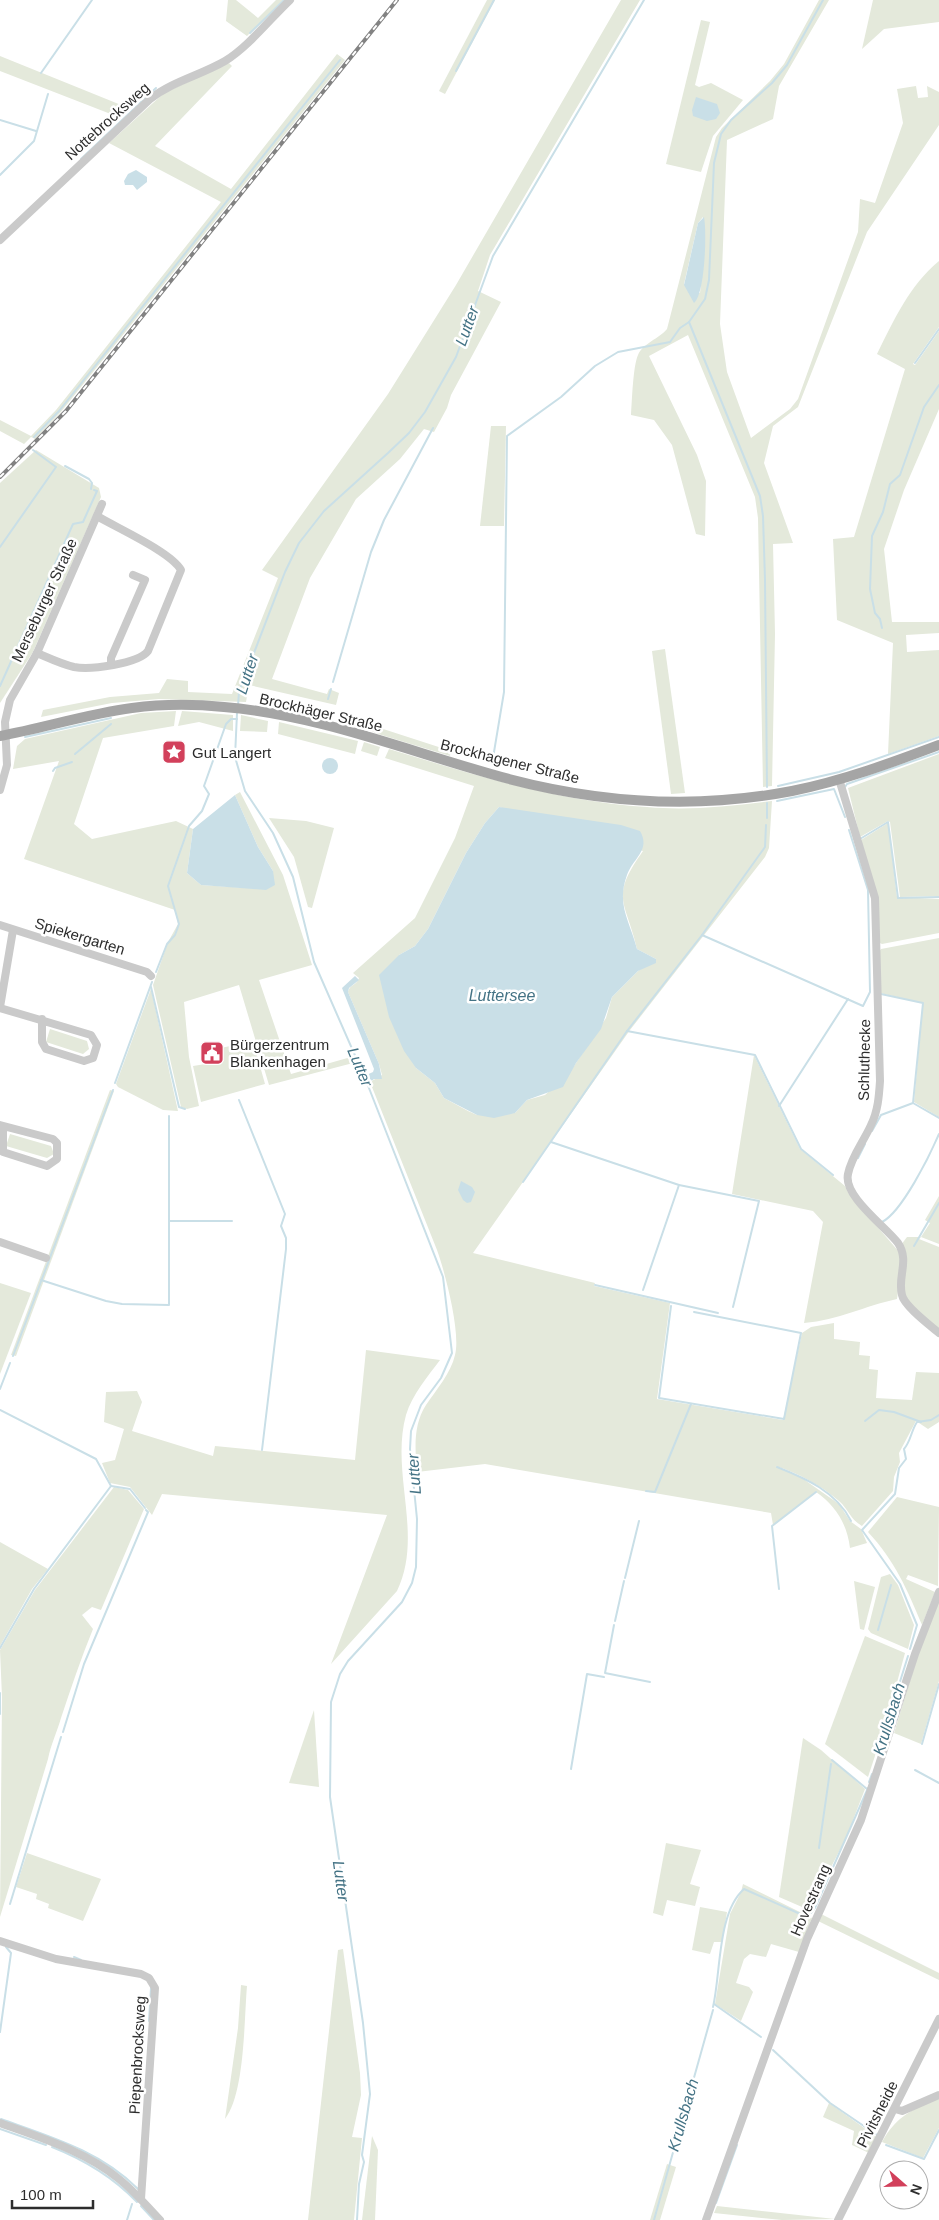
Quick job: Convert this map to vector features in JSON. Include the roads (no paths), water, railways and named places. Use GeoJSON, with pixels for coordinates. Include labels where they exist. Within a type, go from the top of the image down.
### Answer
{"type":"FeatureCollection","features":[{"type":"Feature","properties":{"kind":"main road","name":"Brockhäger Straße"},"geometry":{"type":"LineString","coordinates":[[3,736],[134,708],[179,705],[224,707],[301,720],[398,746]]}},
{"type":"Feature","properties":{"kind":"main road","name":"Brockhagener Straße"},"geometry":{"type":"LineString","coordinates":[[398,746],[532,785],[579,794],[640,801],[713,801],[792,791],[839,779],[939,745]]}},
{"type":"Feature","properties":{"kind":"street","name":"Nottebrocksweg"},"geometry":{"type":"LineString","coordinates":[[0,240],[150,99],[169,86],[225,61],[236,53],[290,0]]}},
{"type":"Feature","properties":{"kind":"street","name":"Merseburger Straße"},"geometry":{"type":"LineString","coordinates":[[0,790],[7,765],[3,736],[6,712],[10,700],[37,653],[102,504]]}},
{"type":"Feature","properties":{"kind":"street"},"geometry":{"type":"LineString","coordinates":[[37,653],[75,667],[111,664],[140,658],[148,651],[181,570],[177,564],[159,552],[98,516]]}},
{"type":"Feature","properties":{"kind":"street"},"geometry":{"type":"LineString","coordinates":[[111,664],[111,658],[145,580],[133,574]]}},
{"type":"Feature","properties":{"kind":"street","name":"Schluthecke"},"geometry":{"type":"LineString","coordinates":[[839,779],[874,898],[880,1080],[879,1096],[872,1124],[851,1165],[848,1181],[851,1192],[897,1242],[903,1252],[901,1290],[903,1300],[939,1334]]}},
{"type":"Feature","properties":{"kind":"street","name":"Spiekergarten"},"geometry":{"type":"LineString","coordinates":[[0,925],[124,964],[147,972],[151,976]]}},
{"type":"Feature","properties":{"kind":"street"},"geometry":{"type":"LineString","coordinates":[[14,930],[0,1008],[42,1019],[91,1035],[97,1045],[93,1058],[84,1062],[46,1049],[42,1042],[42,1019]]}},
{"type":"Feature","properties":{"kind":"street"},"geometry":{"type":"LineString","coordinates":[[2,1126],[53,1139],[57,1143],[57,1158],[47,1166],[2,1152],[2,1126]]}},
{"type":"Feature","properties":{"kind":"street"},"geometry":{"type":"LineString","coordinates":[[0,1242],[46,1258]]}},
{"type":"Feature","properties":{"kind":"street","name":"Hovestrang"},"geometry":{"type":"LineString","coordinates":[[706,2220],[807,1939],[861,1820],[887,1746],[914,1654],[939,1592]]}},
{"type":"Feature","properties":{"kind":"street","name":"Piepenbrocksweg"},"geometry":{"type":"LineString","coordinates":[[0,1941],[56,1959],[141,1974],[153,1982],[155,1988],[141,2199]]}},
{"type":"Feature","properties":{"kind":"street","name":"Pivitsheide"},"geometry":{"type":"LineString","coordinates":[[838,2220],[896,2109],[939,2019]]}},
{"type":"Feature","properties":{"kind":"street"},"geometry":{"type":"LineString","coordinates":[[896,2109],[902,2111],[939,2095]]}},
{"type":"Feature","properties":{"kind":"street"},"geometry":{"type":"LineString","coordinates":[[0,2124],[51,2141],[93,2160],[118,2178],[160,2220]]}},
{"type":"Feature","properties":{"kind":"water"},"geometry":{"type":"Polygon","coordinates":[[[696,97],[717,104],[720,113],[716,119],[707,121],[693,116],[692,110],[696,97]]]}},
{"type":"Feature","properties":{"kind":"water"},"geometry":{"type":"Polygon","coordinates":[[[136,170],[147,177],[147,182],[137,190],[133,185],[125,185],[124,181],[128,174],[136,170]]]}},
{"type":"Feature","properties":{"kind":"water"},"geometry":{"type":"Polygon","coordinates":[[[704,217],[705,248],[703,276],[698,297],[694,303],[684,285],[698,223],[704,217]]]}},
{"type":"Feature","properties":{"kind":"water"},"geometry":{"type":"Polygon","coordinates":[[[330,758],[336,760],[338,766],[336,772],[330,774],[324,772],[322,766],[324,760],[330,758]]]}},
{"type":"Feature","properties":{"kind":"water"},"geometry":{"type":"Polygon","coordinates":[[[235,795],[258,847],[273,871],[275,885],[266,890],[201,885],[187,873],[193,829],[235,795]]]}},
{"type":"Feature","properties":{"kind":"water","name":"Luttersee"},"geometry":{"type":"Polygon","coordinates":[[[499,807],[621,825],[640,831],[643,838],[642,849],[627,875],[623,904],[637,949],[656,959],[656,963],[638,971],[612,997],[601,1029],[576,1063],[563,1087],[527,1100],[515,1113],[494,1118],[477,1115],[444,1098],[435,1083],[416,1068],[404,1051],[389,1017],[379,975],[399,955],[415,946],[428,929],[466,853],[485,823],[499,807]]]}},
{"type":"Feature","properties":{"kind":"water"},"geometry":{"type":"Polygon","coordinates":[[[355,976],[359,980],[349,988],[348,992],[379,1064],[382,1079],[374,1079],[366,1085],[362,1077],[373,1072],[374,1069],[342,988],[355,976]]]}},
{"type":"Feature","properties":{"kind":"water"},"geometry":{"type":"Polygon","coordinates":[[[461,1181],[472,1187],[475,1192],[471,1202],[467,1203],[463,1200],[458,1190],[461,1181]]]}},
{"type":"Feature","properties":{"kind":"waterway"},"geometry":{"type":"LineString","coordinates":[[41,73],[92,0]]}},
{"type":"Feature","properties":{"kind":"waterway"},"geometry":{"type":"LineString","coordinates":[[250,33],[284,0]]}},
{"type":"Feature","properties":{"kind":"waterway"},"geometry":{"type":"LineString","coordinates":[[456,71],[494,0]]}},
{"type":"Feature","properties":{"kind":"waterway","name":"Lutter"},"geometry":{"type":"LineString","coordinates":[[238,706],[239,692],[285,572],[299,543],[324,511],[409,433],[425,412],[456,357],[493,256],[644,0]]}},
{"type":"Feature","properties":{"kind":"waterway"},"geometry":{"type":"LineString","coordinates":[[492,764],[504,692],[507,436],[561,397],[595,366],[618,352],[670,342],[680,328],[689,322],[705,299],[709,280],[714,163],[721,134],[731,120],[772,83],[787,65],[823,0]]}},
{"type":"Feature","properties":{"kind":"waterway"},"geometry":{"type":"LineString","coordinates":[[34,437],[59,411],[340,60]]}},
{"type":"Feature","properties":{"kind":"waterway"},"geometry":{"type":"LineString","coordinates":[[81,159],[156,88]]}},
{"type":"Feature","properties":{"kind":"waterway"},"geometry":{"type":"LineString","coordinates":[[0,175],[34,141],[48,94]]}},
{"type":"Feature","properties":{"kind":"waterway"},"geometry":{"type":"LineString","coordinates":[[0,120],[36,131]]}},
{"type":"Feature","properties":{"kind":"waterway"},"geometry":{"type":"LineString","coordinates":[[689,322],[760,496],[763,516],[765,580],[767,787]]}},
{"type":"Feature","properties":{"kind":"waterway"},"geometry":{"type":"LineString","coordinates":[[915,363],[939,329]]}},
{"type":"Feature","properties":{"kind":"waterway"},"geometry":{"type":"LineString","coordinates":[[882,628],[880,619],[875,613],[870,589],[872,536],[883,512],[890,484],[900,475],[924,407],[939,385]]}},
{"type":"Feature","properties":{"kind":"waterway"},"geometry":{"type":"LineString","coordinates":[[333,682],[371,552],[384,520],[433,428]]}},
{"type":"Feature","properties":{"kind":"waterway"},"geometry":{"type":"LineString","coordinates":[[0,547],[56,467],[33,450]]}},
{"type":"Feature","properties":{"kind":"waterway"},"geometry":{"type":"LineString","coordinates":[[65,466],[89,479],[92,483],[91,489]]}},
{"type":"Feature","properties":{"kind":"waterway"},"geometry":{"type":"LineString","coordinates":[[0,686],[73,524],[83,522],[97,491],[94,490]]}},
{"type":"Feature","properties":{"kind":"waterway"},"geometry":{"type":"LineString","coordinates":[[328,699],[331,689]]}},
{"type":"Feature","properties":{"kind":"waterway","name":"Lutter"},"geometry":{"type":"LineString","coordinates":[[237,713],[235,757],[245,791],[273,833],[293,877],[314,962],[364,1076]]}},
{"type":"Feature","properties":{"kind":"waterway"},"geometry":{"type":"LineString","coordinates":[[25,737],[111,718]]}},
{"type":"Feature","properties":{"kind":"waterway"},"geometry":{"type":"LineString","coordinates":[[156,972],[167,944],[175,935],[179,924],[168,886],[189,826],[202,811],[209,794],[204,786],[226,724],[231,719],[237,719]]}},
{"type":"Feature","properties":{"kind":"waterway"},"geometry":{"type":"LineString","coordinates":[[75,754],[111,724]]}},
{"type":"Feature","properties":{"kind":"waterway"},"geometry":{"type":"LineString","coordinates":[[778,786],[839,772],[939,737]]}},
{"type":"Feature","properties":{"kind":"waterway"},"geometry":{"type":"LineString","coordinates":[[845,787],[847,784],[939,752]]}},
{"type":"Feature","properties":{"kind":"waterway"},"geometry":{"type":"LineString","coordinates":[[53,771],[55,768],[72,762]]}},
{"type":"Feature","properties":{"kind":"waterway"},"geometry":{"type":"LineString","coordinates":[[777,801],[834,789],[845,817]]}},
{"type":"Feature","properties":{"kind":"waterway"},"geometry":{"type":"LineString","coordinates":[[767,803],[767,818]]}},
{"type":"Feature","properties":{"kind":"waterway"},"geometry":{"type":"LineString","coordinates":[[860,839],[888,822],[898,898],[939,897]]}},
{"type":"Feature","properties":{"kind":"waterway"},"geometry":{"type":"LineString","coordinates":[[523,1182],[627,1031],[702,935],[765,847],[766,825]]}},
{"type":"Feature","properties":{"kind":"waterway"},"geometry":{"type":"LineString","coordinates":[[702,935],[863,1006],[870,992],[868,890],[849,830]]}},
{"type":"Feature","properties":{"kind":"waterway"},"geometry":{"type":"LineString","coordinates":[[115,1083],[152,982]]}},
{"type":"Feature","properties":{"kind":"waterway"},"geometry":{"type":"LineString","coordinates":[[151,987],[179,1107],[185,1109]]}},
{"type":"Feature","properties":{"kind":"waterway"},"geometry":{"type":"LineString","coordinates":[[881,994],[923,1003],[913,1103]]}},
{"type":"Feature","properties":{"kind":"waterway"},"geometry":{"type":"LineString","coordinates":[[779,1106],[848,999]]}},
{"type":"Feature","properties":{"kind":"waterway"},"geometry":{"type":"LineString","coordinates":[[627,1031],[755,1055],[801,1149],[833,1175]]}},
{"type":"Feature","properties":{"kind":"waterway","name":"Lutter"},"geometry":{"type":"LineString","coordinates":[[357,2220],[359,2184],[364,2162],[362,2155],[370,2094],[363,2023],[330,1797],[331,1702],[340,1674],[348,1661],[402,1602],[412,1583],[416,1567],[417,1519],[410,1449],[411,1431],[421,1405],[441,1378],[452,1353],[443,1277],[367,1083]]}},
{"type":"Feature","properties":{"kind":"waterway"},"geometry":{"type":"LineString","coordinates":[[13,1356],[113,1090]]}},
{"type":"Feature","properties":{"kind":"waterway"},"geometry":{"type":"LineString","coordinates":[[239,1100],[285,1214],[281,1226],[286,1238],[286,1249],[262,1450]]}},
{"type":"Feature","properties":{"kind":"waterway"},"geometry":{"type":"LineString","coordinates":[[913,1103],[939,1118]]}},
{"type":"Feature","properties":{"kind":"waterway"},"geometry":{"type":"LineString","coordinates":[[872,1131],[881,1115],[913,1103]]}},
{"type":"Feature","properties":{"kind":"waterway"},"geometry":{"type":"LineString","coordinates":[[41,1280],[106,1301],[122,1304],[169,1305],[169,1116]]}},
{"type":"Feature","properties":{"kind":"waterway"},"geometry":{"type":"LineString","coordinates":[[882,1222],[890,1216],[906,1195],[939,1134]]}},
{"type":"Feature","properties":{"kind":"waterway"},"geometry":{"type":"LineString","coordinates":[[551,1142],[679,1185],[759,1201],[733,1307]]}},
{"type":"Feature","properties":{"kind":"waterway"},"geometry":{"type":"LineString","coordinates":[[858,1158],[865,1144]]}},
{"type":"Feature","properties":{"kind":"waterway"},"geometry":{"type":"LineString","coordinates":[[643,1290],[679,1185]]}},
{"type":"Feature","properties":{"kind":"waterway"},"geometry":{"type":"LineString","coordinates":[[914,1246],[939,1203]]}},
{"type":"Feature","properties":{"kind":"waterway"},"geometry":{"type":"LineString","coordinates":[[169,1221],[232,1221]]}},
{"type":"Feature","properties":{"kind":"waterway"},"geometry":{"type":"LineString","coordinates":[[595,1285],[718,1313]]}},
{"type":"Feature","properties":{"kind":"waterway"},"geometry":{"type":"LineString","coordinates":[[671,1306],[659,1398],[784,1419],[801,1333],[694,1312]]}},
{"type":"Feature","properties":{"kind":"waterway"},"geometry":{"type":"LineString","coordinates":[[0,1389],[10,1363]]}},
{"type":"Feature","properties":{"kind":"waterway"},"geometry":{"type":"LineString","coordinates":[[646,1491],[655,1492],[691,1404]]}},
{"type":"Feature","properties":{"kind":"waterway"},"geometry":{"type":"LineString","coordinates":[[0,1410],[96,1459],[111,1486]]}},
{"type":"Feature","properties":{"kind":"waterway"},"geometry":{"type":"LineString","coordinates":[[865,1421],[879,1410],[894,1412],[921,1422]]}},
{"type":"Feature","properties":{"kind":"waterway","name":"Krullsbach"},"geometry":{"type":"LineString","coordinates":[[910,1649],[917,1625],[900,1584],[862,1530],[895,1494],[899,1468],[906,1459],[904,1449],[917,1422],[931,1420],[939,1415]]}},
{"type":"Feature","properties":{"kind":"waterway"},"geometry":{"type":"LineString","coordinates":[[777,1467],[809,1481],[829,1494],[845,1511],[851,1521]]}},
{"type":"Feature","properties":{"kind":"waterway"},"geometry":{"type":"LineString","coordinates":[[111,1486],[130,1489],[145,1508]]}},
{"type":"Feature","properties":{"kind":"waterway"},"geometry":{"type":"LineString","coordinates":[[0,1648],[34,1589],[111,1486]]}},
{"type":"Feature","properties":{"kind":"waterway"},"geometry":{"type":"LineString","coordinates":[[779,1589],[772,1526],[816,1492]]}},
{"type":"Feature","properties":{"kind":"waterway"},"geometry":{"type":"LineString","coordinates":[[63,1732],[84,1664],[148,1512],[146,1510]]}},
{"type":"Feature","properties":{"kind":"waterway"},"geometry":{"type":"LineString","coordinates":[[625,1578],[639,1521]]}},
{"type":"Feature","properties":{"kind":"waterway"},"geometry":{"type":"LineString","coordinates":[[615,1621],[624,1581]]}},
{"type":"Feature","properties":{"kind":"waterway"},"geometry":{"type":"LineString","coordinates":[[878,1630],[891,1585]]}},
{"type":"Feature","properties":{"kind":"waterway"},"geometry":{"type":"LineString","coordinates":[[614,1625],[605,1673],[650,1682]]}},
{"type":"Feature","properties":{"kind":"waterway","name":"Krullsbach"},"geometry":{"type":"LineString","coordinates":[[892,1715],[893,1704],[908,1656]]}},
{"type":"Feature","properties":{"kind":"waterway"},"geometry":{"type":"LineString","coordinates":[[571,1769],[587,1674],[604,1677]]}},
{"type":"Feature","properties":{"kind":"waterway"},"geometry":{"type":"LineString","coordinates":[[922,1744],[939,1684]]}},
{"type":"Feature","properties":{"kind":"waterway"},"geometry":{"type":"LineString","coordinates":[[0,1693],[0,1714]]}},
{"type":"Feature","properties":{"kind":"waterway"},"geometry":{"type":"LineString","coordinates":[[10,1904],[61,1737]]}},
{"type":"Feature","properties":{"kind":"waterway"},"geometry":{"type":"LineString","coordinates":[[832,1760],[867,1789]]}},
{"type":"Feature","properties":{"kind":"waterway"},"geometry":{"type":"LineString","coordinates":[[819,1848],[831,1764]]}},
{"type":"Feature","properties":{"kind":"waterway"},"geometry":{"type":"LineString","coordinates":[[915,1770],[939,1783]]}},
{"type":"Feature","properties":{"kind":"waterway","name":"Krullsbach"},"geometry":{"type":"LineString","coordinates":[[869,1782],[872,1774]]}},
{"type":"Feature","properties":{"kind":"waterway","name":"Krullsbach"},"geometry":{"type":"LineString","coordinates":[[811,1913],[815,1908],[868,1788]]}},
{"type":"Feature","properties":{"kind":"waterway","name":"Krullsbach"},"geometry":{"type":"LineString","coordinates":[[713,2007],[724,1928],[735,1900],[744,1889],[807,1917]]}},
{"type":"Feature","properties":{"kind":"waterway"},"geometry":{"type":"LineString","coordinates":[[0,2032],[11,1953],[6,1947]]}},
{"type":"Feature","properties":{"kind":"waterway"},"geometry":{"type":"LineString","coordinates":[[74,1957],[81,1960]]}},
{"type":"Feature","properties":{"kind":"waterway"},"geometry":{"type":"LineString","coordinates":[[149,2021],[151,1988]]}},
{"type":"Feature","properties":{"kind":"waterway"},"geometry":{"type":"LineString","coordinates":[[714,2004],[761,2037]]}},
{"type":"Feature","properties":{"kind":"waterway","name":"Krullsbach"},"geometry":{"type":"LineString","coordinates":[[654,2220],[713,2010]]}},
{"type":"Feature","properties":{"kind":"waterway"},"geometry":{"type":"LineString","coordinates":[[773,2050],[830,2103],[877,2135]]}},
{"type":"Feature","properties":{"kind":"waterway"},"geometry":{"type":"LineString","coordinates":[[1,2119],[74,2146],[108,2165],[138,2189]]}},
{"type":"Feature","properties":{"kind":"waterway"},"geometry":{"type":"LineString","coordinates":[[0,2129],[46,2145]]}},
{"type":"Feature","properties":{"kind":"waterway"},"geometry":{"type":"LineString","coordinates":[[886,2145],[924,2159],[939,2130]]}},
{"type":"Feature","properties":{"kind":"waterway"},"geometry":{"type":"LineString","coordinates":[[716,2203],[737,2145]]}},
{"type":"Feature","properties":{"kind":"waterway"},"geometry":{"type":"LineString","coordinates":[[52,2147],[98,2170],[137,2202]]}},
{"type":"Feature","properties":{"kind":"waterway"},"geometry":{"type":"LineString","coordinates":[[127,2220],[132,2204]]}},
{"type":"Feature","properties":{"kind":"waterway"},"geometry":{"type":"LineString","coordinates":[[141,2206],[154,2220]]}},
{"type":"Feature","properties":{"kind":"railway"},"geometry":{"type":"LineString","coordinates":[[0,477],[66,411],[397,0]]}},
{"type":"Feature","properties":{"kind":"place","name":"Gut Langert"},"geometry":{"type":"Point","coordinates":[174,752]}},
{"type":"Feature","properties":{"kind":"place","name":"Bürgerzentrum Blankenhagen"},"geometry":{"type":"Point","coordinates":[212,1053]}}]}
